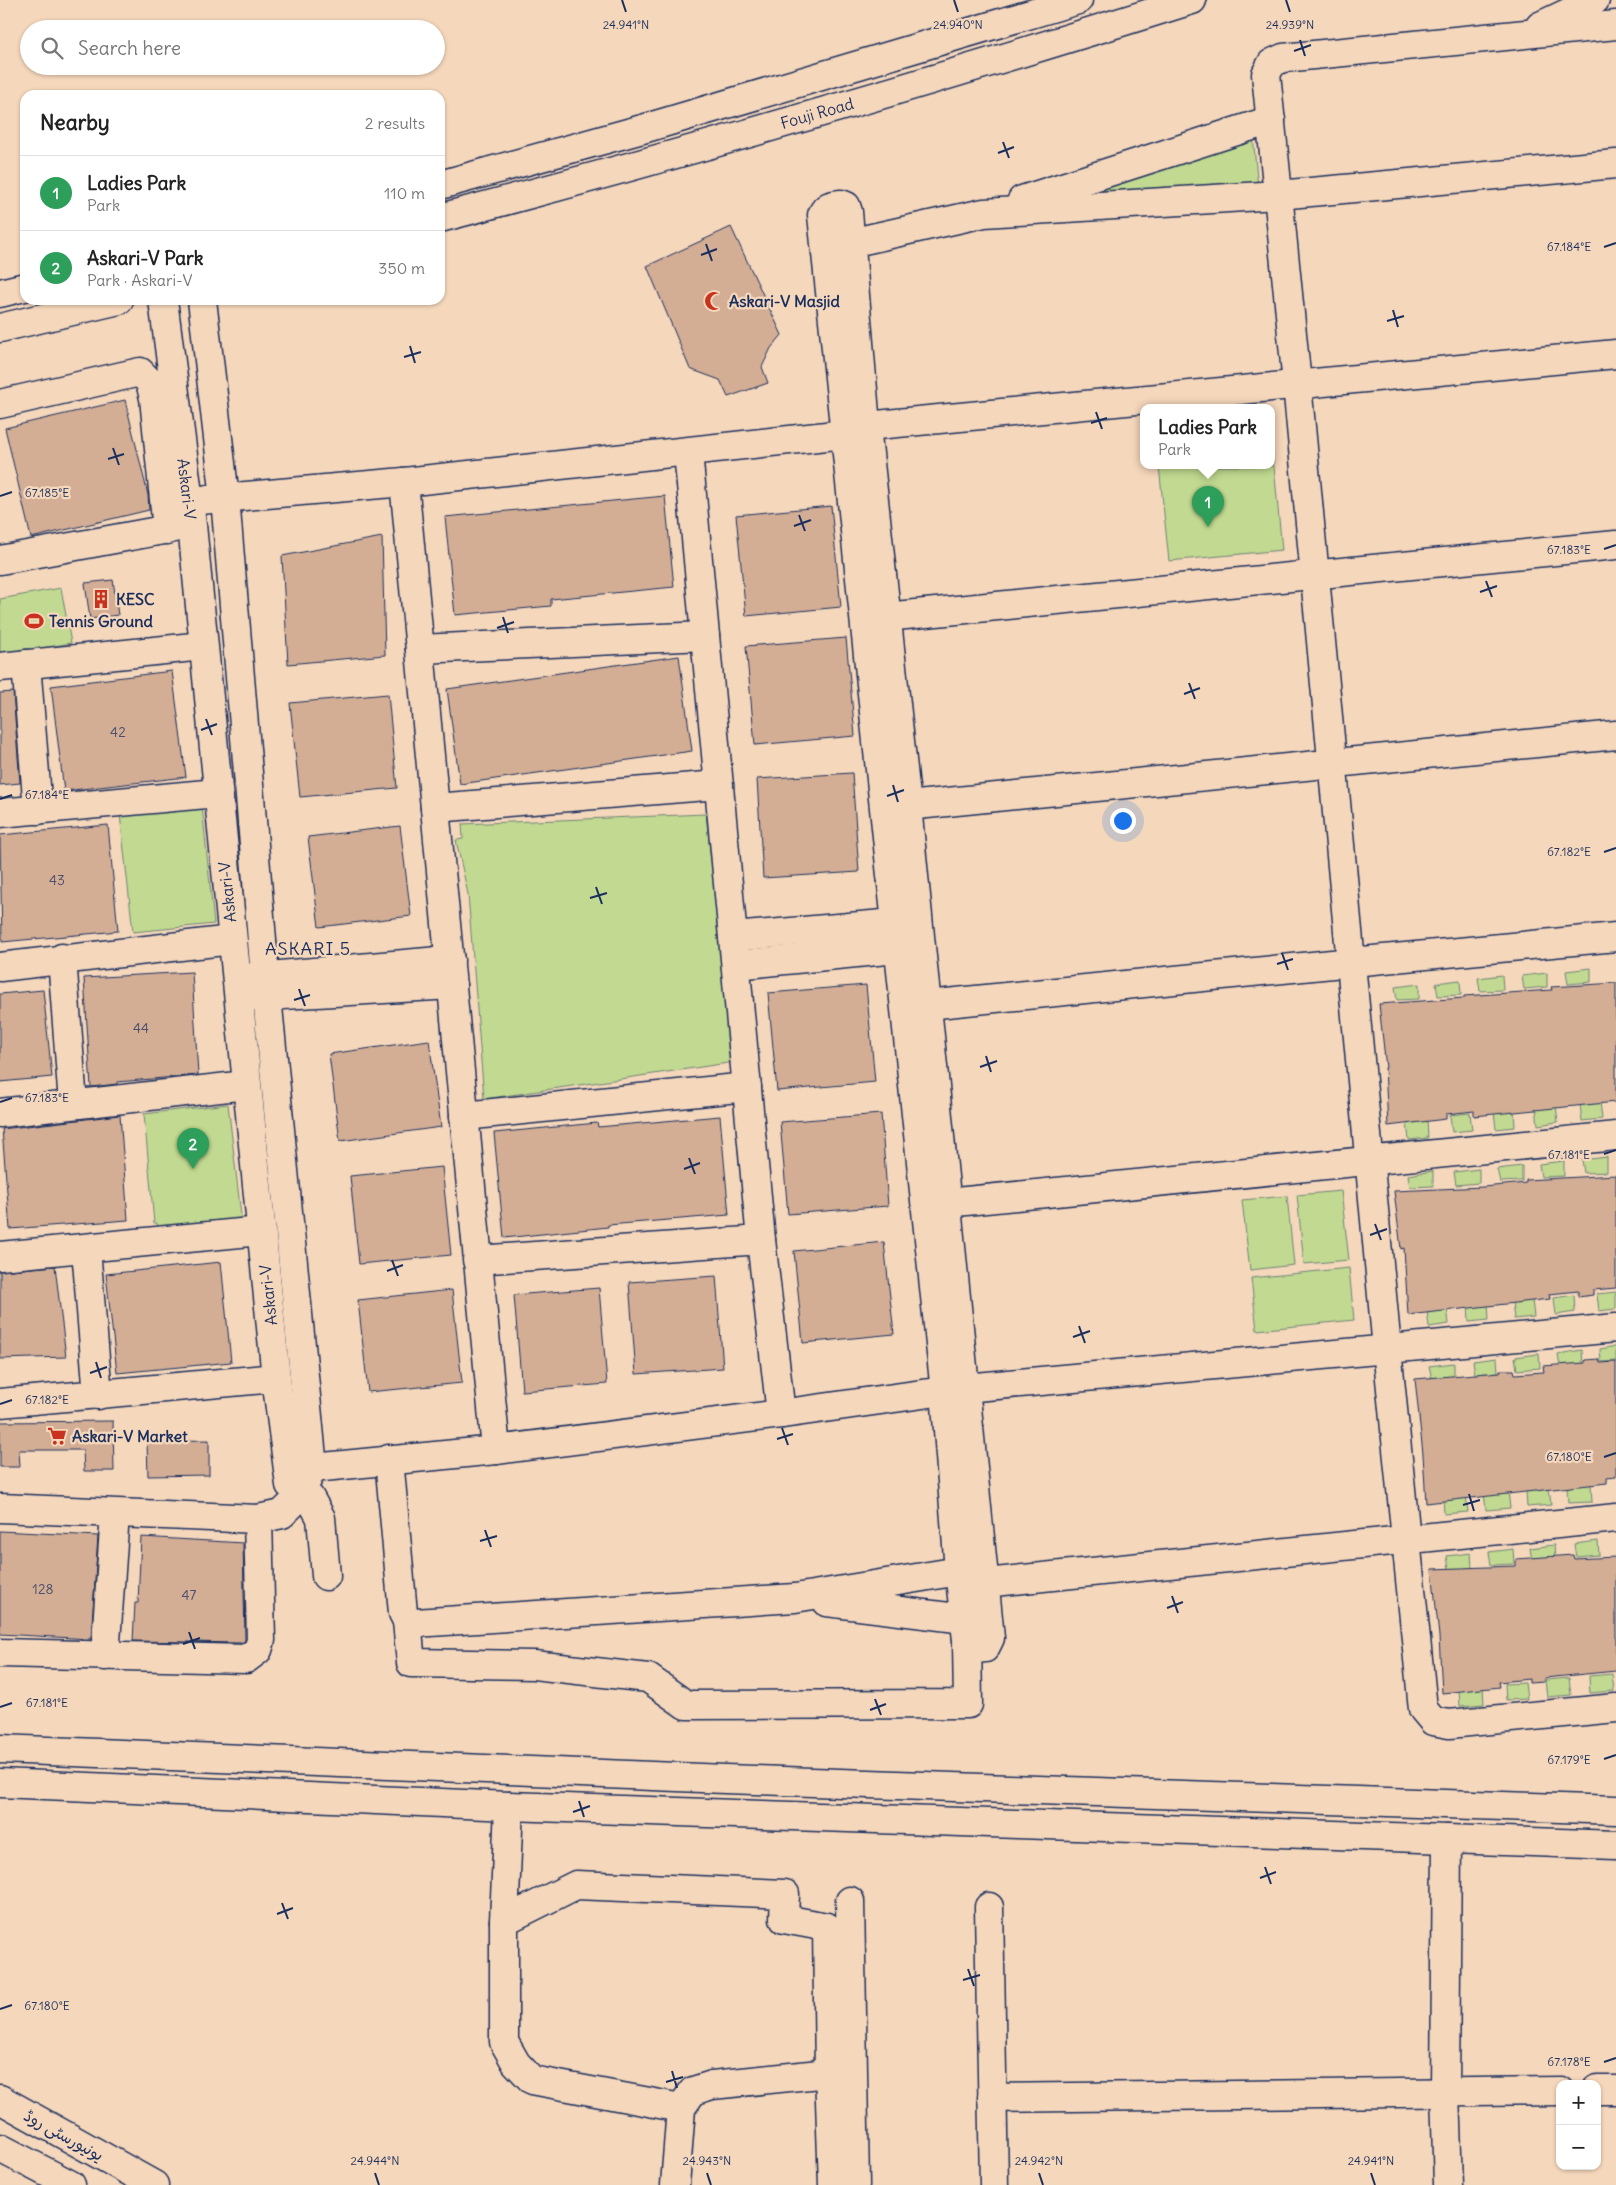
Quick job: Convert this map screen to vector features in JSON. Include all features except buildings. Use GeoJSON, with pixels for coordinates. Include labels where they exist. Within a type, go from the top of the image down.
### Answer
{"type":"FeatureCollection","features":[{"type":"Feature","properties":{"kind":"main road"},"geometry":{"type":"LineString","coordinates":[[445,184],[646,128],[1078,0]]}},
{"type":"Feature","properties":{"kind":"main road","name":"Fouji Road"},"geometry":{"type":"LineString","coordinates":[[445,217],[604,175],[1042,47],[1192,0]]}},
{"type":"Feature","properties":{"kind":"main road"},"geometry":{"type":"LineString","coordinates":[[1523,34],[1595,0]]}},
{"type":"Feature","properties":{"kind":"main road"},"geometry":{"type":"LineString","coordinates":[[1616,25],[1283,58],[1272,63],[1266,74],[1352,962],[1387,1349],[1424,1709],[1433,1721],[1449,1724],[1616,1708]]}},
{"type":"Feature","properties":{"kind":"main road"},"geometry":{"type":"LineString","coordinates":[[850,243],[984,213],[1271,120]]}},
{"type":"Feature","properties":{"kind":"main road"},"geometry":{"type":"LineString","coordinates":[[984,213],[1278,195],[1616,164]]}},
{"type":"Feature","properties":{"kind":"main road"},"geometry":{"type":"LineString","coordinates":[[389,1459],[403,1613],[407,1621],[411,1663],[534,1665],[648,1678],[686,1705],[968,1704],[966,1630],[959,1571],[955,1390],[946,1203],[926,1005],[902,935],[907,806],[885,617],[855,430],[822,215],[824,209],[829,205],[841,204],[846,206],[850,243],[855,430],[902,935],[955,1390],[984,1583],[989,1644],[985,1648],[975,1649],[970,1646],[966,1630]]}},
{"type":"Feature","properties":{"kind":"main road"},"geometry":{"type":"LineString","coordinates":[[0,293],[20,288]]}},
{"type":"Feature","properties":{"kind":"main road"},"geometry":{"type":"LineString","coordinates":[[0,328],[98,305]]}},
{"type":"Feature","properties":{"kind":"main road","name":"Askari-V"},"geometry":{"type":"LineString","coordinates":[[164,305],[182,519],[203,646],[276,1378],[303,1486]]}},
{"type":"Feature","properties":{"kind":"main road","name":"Askari-V"},"geometry":{"type":"LineString","coordinates":[[203,305],[224,498],[266,985],[303,1486]]}},
{"type":"Feature","properties":{"kind":"main road"},"geometry":{"type":"LineString","coordinates":[[0,560],[182,519],[224,498],[404,482],[688,452],[855,430],[1297,384],[1616,354]]}},
{"type":"Feature","properties":{"kind":"main road"},"geometry":{"type":"LineString","coordinates":[[0,404],[140,372],[150,382],[182,519]]}},
{"type":"Feature","properties":{"kind":"main road"},"geometry":{"type":"LineString","coordinates":[[688,452],[761,1240],[781,1414]]}},
{"type":"Feature","properties":{"kind":"main road"},"geometry":{"type":"LineString","coordinates":[[404,482],[496,1450]]}},
{"type":"Feature","properties":{"kind":"main road"},"geometry":{"type":"LineString","coordinates":[[885,617],[1616,545]]}},
{"type":"Feature","properties":{"kind":"main road"},"geometry":{"type":"LineString","coordinates":[[420,649],[705,636]]}},
{"type":"Feature","properties":{"kind":"main road"},"geometry":{"type":"LineString","coordinates":[[38,810],[13,665],[203,646]]}},
{"type":"Feature","properties":{"kind":"main road"},"geometry":{"type":"LineString","coordinates":[[907,806],[1616,735]]}},
{"type":"Feature","properties":{"kind":"main road"},"geometry":{"type":"LineString","coordinates":[[435,808],[719,785]]}},
{"type":"Feature","properties":{"kind":"main road"},"geometry":{"type":"LineString","coordinates":[[0,813],[217,793]]}},
{"type":"Feature","properties":{"kind":"main road"},"geometry":{"type":"LineString","coordinates":[[733,937],[902,935]]}},
{"type":"Feature","properties":{"kind":"main road"},"geometry":{"type":"LineString","coordinates":[[736,965],[902,935]]}},
{"type":"Feature","properties":{"kind":"main road"},"geometry":{"type":"LineString","coordinates":[[926,1005],[1616,937]]}},
{"type":"Feature","properties":{"kind":"main road"},"geometry":{"type":"LineString","coordinates":[[0,966],[232,940]]}},
{"type":"Feature","properties":{"kind":"main road"},"geometry":{"type":"LineString","coordinates":[[62,958],[73,1104]]}},
{"type":"Feature","properties":{"kind":"main road"},"geometry":{"type":"LineString","coordinates":[[238,989],[266,985],[451,973]]}},
{"type":"Feature","properties":{"kind":"main road"},"geometry":{"type":"LineString","coordinates":[[0,1113],[246,1085]]}},
{"type":"Feature","properties":{"kind":"main road"},"geometry":{"type":"LineString","coordinates":[[464,1116],[747,1087]]}},
{"type":"Feature","properties":{"kind":"main road"},"geometry":{"type":"LineString","coordinates":[[946,1203],[1616,1136]]}},
{"type":"Feature","properties":{"kind":"main road"},"geometry":{"type":"LineString","coordinates":[[0,1256],[261,1231]]}},
{"type":"Feature","properties":{"kind":"main road"},"geometry":{"type":"LineString","coordinates":[[478,1260],[761,1240]]}},
{"type":"Feature","properties":{"kind":"main road"},"geometry":{"type":"LineString","coordinates":[[86,1248],[98,1395]]}},
{"type":"Feature","properties":{"kind":"main road"},"geometry":{"type":"LineString","coordinates":[[0,1508],[258,1519],[282,1514],[303,1486],[389,1459],[496,1450],[955,1390],[1616,1328]]}},
{"type":"Feature","properties":{"kind":"main road"},"geometry":{"type":"LineString","coordinates":[[0,1403],[276,1378]]}},
{"type":"Feature","properties":{"kind":"main road"},"geometry":{"type":"LineString","coordinates":[[303,1486],[321,1518],[326,1576]]}},
{"type":"Feature","properties":{"kind":"main road"},"geometry":{"type":"LineString","coordinates":[[105,1656],[116,1514]]}},
{"type":"Feature","properties":{"kind":"main road"},"geometry":{"type":"LineString","coordinates":[[984,1583],[1616,1518]]}},
{"type":"Feature","properties":{"kind":"main road"},"geometry":{"type":"LineString","coordinates":[[0,1653],[246,1660],[258,1650],[261,1640],[258,1519]]}},
{"type":"Feature","properties":{"kind":"main road"},"geometry":{"type":"LineString","coordinates":[[407,1621],[415,1623],[795,1598],[959,1571]]}},
{"type":"Feature","properties":{"kind":"main road"},"geometry":{"type":"LineString","coordinates":[[795,1598],[966,1630]]}},
{"type":"Feature","properties":{"kind":"main road"},"geometry":{"type":"LineString","coordinates":[[0,1749],[725,1779],[1616,1810]]}},
{"type":"Feature","properties":{"kind":"main road"},"geometry":{"type":"LineString","coordinates":[[0,1783],[509,1806],[1616,1845]]}},
{"type":"Feature","properties":{"kind":"main road"},"geometry":{"type":"LineString","coordinates":[[509,1806],[504,1921],[504,2042],[516,2063],[532,2080],[681,2108]]}},
{"type":"Feature","properties":{"kind":"main road"},"geometry":{"type":"LineString","coordinates":[[1447,1839],[1445,2092],[1448,2185]]}},
{"type":"Feature","properties":{"kind":"main road"},"geometry":{"type":"LineString","coordinates":[[504,1921],[576,1885],[786,1894],[784,1919],[827,1926],[833,2185]]}},
{"type":"Feature","properties":{"kind":"main road"},"geometry":{"type":"LineString","coordinates":[[850,1901],[855,2185]]}},
{"type":"Feature","properties":{"kind":"main road"},"geometry":{"type":"LineString","coordinates":[[989,1906],[994,2185]]}},
{"type":"Feature","properties":{"kind":"main road"},"geometry":{"type":"LineString","coordinates":[[674,2185],[681,2108],[693,2091],[712,2085],[829,2073]]}},
{"type":"Feature","properties":{"kind":"main road"},"geometry":{"type":"LineString","coordinates":[[1601,2090],[1616,2090]]}},
{"type":"Feature","properties":{"kind":"main road"},"geometry":{"type":"LineString","coordinates":[[992,2098],[1556,2091]]}},
{"type":"Feature","properties":{"kind":"main road","name":"یونیورسٹی روڈ"},"geometry":{"type":"LineString","coordinates":[[0,2099],[154,2185]]}},
{"type":"Feature","properties":{"kind":"main road"},"geometry":{"type":"LineString","coordinates":[[0,2148],[71,2185]]}},
{"type":"Feature","properties":{"kind":"green space"},"geometry":{"type":"Polygon","coordinates":[[[1253,137],[1258,187],[1042,200],[1253,137]]]}},
{"type":"Feature","properties":{"kind":"green space"},"geometry":{"type":"Polygon","coordinates":[[[1159,469],[1274,469],[1282,550],[1169,561],[1159,469]]]}},
{"type":"Feature","properties":{"kind":"green space","name":"Tennis Ground"},"geometry":{"type":"Polygon","coordinates":[[[61,588],[71,643],[0,656],[0,599],[61,588]]]}},
{"type":"Feature","properties":{"kind":"green space"},"geometry":{"type":"Polygon","coordinates":[[[202,806],[214,924],[133,932],[120,814],[202,806]]]}},
{"type":"Feature","properties":{"kind":"green space"},"geometry":{"type":"Polygon","coordinates":[[[706,814],[735,1062],[484,1099],[468,894],[456,840],[463,839],[462,824],[706,814]]]}},
{"type":"Feature","properties":{"kind":"green space"},"geometry":{"type":"Polygon","coordinates":[[[1591,968],[1591,982],[1568,984],[1566,971],[1591,968]]]}},
{"type":"Feature","properties":{"kind":"green space"},"geometry":{"type":"Polygon","coordinates":[[[1547,973],[1547,987],[1524,989],[1522,976],[1547,973]]]}},
{"type":"Feature","properties":{"kind":"green space"},"geometry":{"type":"Polygon","coordinates":[[[1502,975],[1503,990],[1480,991],[1478,978],[1502,975]]]}},
{"type":"Feature","properties":{"kind":"green space"},"geometry":{"type":"Polygon","coordinates":[[[1460,980],[1461,995],[1438,996],[1436,983],[1460,980]]]}},
{"type":"Feature","properties":{"kind":"green space"},"geometry":{"type":"Polygon","coordinates":[[[1419,984],[1419,999],[1397,1000],[1395,987],[1419,984]]]}},
{"type":"Feature","properties":{"kind":"green space"},"geometry":{"type":"Polygon","coordinates":[[[1600,1101],[1602,1119],[1582,1121],[1580,1104],[1600,1101]]]}},
{"type":"Feature","properties":{"kind":"green space"},"geometry":{"type":"Polygon","coordinates":[[[228,1104],[242,1224],[159,1234],[157,1223],[154,1223],[144,1114],[228,1104]]]}},
{"type":"Feature","properties":{"kind":"green space"},"geometry":{"type":"Polygon","coordinates":[[[1556,1105],[1558,1122],[1538,1125],[1536,1108],[1556,1105]]]}},
{"type":"Feature","properties":{"kind":"green space"},"geometry":{"type":"Polygon","coordinates":[[[1514,1110],[1515,1127],[1496,1129],[1494,1112],[1514,1110]]]}},
{"type":"Feature","properties":{"kind":"green space"},"geometry":{"type":"Polygon","coordinates":[[[1470,1113],[1472,1130],[1452,1132],[1450,1115],[1470,1113]]]}},
{"type":"Feature","properties":{"kind":"green space"},"geometry":{"type":"Polygon","coordinates":[[[1427,1120],[1428,1138],[1409,1140],[1407,1123],[1427,1120]]]}},
{"type":"Feature","properties":{"kind":"green space"},"geometry":{"type":"Polygon","coordinates":[[[1607,1157],[1607,1172],[1584,1173],[1582,1160],[1607,1157]]]}},
{"type":"Feature","properties":{"kind":"green space"},"geometry":{"type":"Polygon","coordinates":[[[1564,1161],[1564,1176],[1541,1177],[1539,1164],[1564,1161]]]}},
{"type":"Feature","properties":{"kind":"green space"},"geometry":{"type":"Polygon","coordinates":[[[1522,1166],[1522,1181],[1500,1182],[1497,1169],[1522,1166]]]}},
{"type":"Feature","properties":{"kind":"green space"},"geometry":{"type":"Polygon","coordinates":[[[1479,1169],[1479,1183],[1456,1185],[1454,1172],[1479,1169]]]}},
{"type":"Feature","properties":{"kind":"green space"},"geometry":{"type":"Polygon","coordinates":[[[1433,1171],[1433,1186],[1410,1187],[1408,1175],[1433,1171]]]}},
{"type":"Feature","properties":{"kind":"green space"},"geometry":{"type":"Polygon","coordinates":[[[1341,1191],[1349,1260],[1304,1264],[1297,1195],[1341,1191]]]}},
{"type":"Feature","properties":{"kind":"green space"},"geometry":{"type":"Polygon","coordinates":[[[1287,1196],[1294,1265],[1250,1270],[1242,1200],[1287,1196]]]}},
{"type":"Feature","properties":{"kind":"green space"},"geometry":{"type":"Polygon","coordinates":[[[1349,1268],[1354,1320],[1257,1330],[1251,1278],[1349,1268]]]}},
{"type":"Feature","properties":{"kind":"green space"},"geometry":{"type":"Polygon","coordinates":[[[1616,1292],[1616,1309],[1599,1311],[1597,1294],[1616,1292]]]}},
{"type":"Feature","properties":{"kind":"green space"},"geometry":{"type":"Polygon","coordinates":[[[1574,1295],[1575,1312],[1556,1315],[1554,1298],[1574,1295]]]}},
{"type":"Feature","properties":{"kind":"green space"},"geometry":{"type":"Polygon","coordinates":[[[1532,1300],[1534,1317],[1514,1319],[1512,1302],[1532,1300]]]}},
{"type":"Feature","properties":{"kind":"green space"},"geometry":{"type":"Polygon","coordinates":[[[1488,1303],[1489,1320],[1469,1322],[1468,1305],[1488,1303]]]}},
{"type":"Feature","properties":{"kind":"green space"},"geometry":{"type":"Polygon","coordinates":[[[1447,1307],[1449,1324],[1429,1327],[1427,1310],[1447,1307]]]}},
{"type":"Feature","properties":{"kind":"green space"},"geometry":{"type":"Polygon","coordinates":[[[1616,1346],[1616,1361],[1601,1362],[1600,1349],[1616,1346]]]}},
{"type":"Feature","properties":{"kind":"green space"},"geometry":{"type":"Polygon","coordinates":[[[1582,1350],[1583,1365],[1560,1367],[1558,1354],[1582,1350]]]}},
{"type":"Feature","properties":{"kind":"green space"},"geometry":{"type":"Polygon","coordinates":[[[1539,1354],[1540,1368],[1517,1370],[1515,1357],[1539,1354]]]}},
{"type":"Feature","properties":{"kind":"green space"},"geometry":{"type":"Polygon","coordinates":[[[1497,1358],[1498,1372],[1475,1374],[1473,1361],[1497,1358]]]}},
{"type":"Feature","properties":{"kind":"green space"},"geometry":{"type":"Polygon","coordinates":[[[1454,1363],[1454,1378],[1432,1379],[1429,1366],[1454,1363]]]}},
{"type":"Feature","properties":{"kind":"green space"},"geometry":{"type":"Polygon","coordinates":[[[1591,1484],[1592,1502],[1568,1503],[1567,1487],[1591,1484]]]}},
{"type":"Feature","properties":{"kind":"green space"},"geometry":{"type":"Polygon","coordinates":[[[1549,1488],[1551,1505],[1527,1507],[1526,1491],[1549,1488]]]}},
{"type":"Feature","properties":{"kind":"green space"},"geometry":{"type":"Polygon","coordinates":[[[1508,1491],[1510,1508],[1486,1510],[1484,1493],[1508,1491]]]}},
{"type":"Feature","properties":{"kind":"green space"},"geometry":{"type":"Polygon","coordinates":[[[1466,1495],[1468,1512],[1444,1514],[1443,1498],[1466,1495]]]}},
{"type":"Feature","properties":{"kind":"green space"},"geometry":{"type":"Polygon","coordinates":[[[1598,1541],[1599,1555],[1576,1557],[1574,1544],[1598,1541]]]}},
{"type":"Feature","properties":{"kind":"green space"},"geometry":{"type":"Polygon","coordinates":[[[1554,1545],[1555,1560],[1532,1561],[1530,1548],[1554,1545]]]}},
{"type":"Feature","properties":{"kind":"green space"},"geometry":{"type":"Polygon","coordinates":[[[1513,1549],[1514,1564],[1491,1565],[1489,1552],[1513,1549]]]}},
{"type":"Feature","properties":{"kind":"green space"},"geometry":{"type":"Polygon","coordinates":[[[1471,1553],[1472,1568],[1449,1569],[1447,1556],[1471,1553]]]}},
{"type":"Feature","properties":{"kind":"green space"},"geometry":{"type":"Polygon","coordinates":[[[1612,1674],[1614,1691],[1590,1693],[1589,1676],[1612,1674]]]}},
{"type":"Feature","properties":{"kind":"green space"},"geometry":{"type":"Polygon","coordinates":[[[1569,1678],[1571,1695],[1547,1697],[1545,1680],[1569,1678]]]}},
{"type":"Feature","properties":{"kind":"green space"},"geometry":{"type":"Polygon","coordinates":[[[1525,1683],[1527,1699],[1506,1700],[1505,1684],[1525,1683]]]}},
{"type":"Feature","properties":{"kind":"green space"},"geometry":{"type":"Polygon","coordinates":[[[1483,1687],[1484,1704],[1460,1706],[1459,1689],[1483,1687]]]}},
{"type":"Feature","properties":{"kind":"place","name":"Askari-V Masjid"},"geometry":{"type":"Point","coordinates":[714,301]}},
{"type":"Feature","properties":{"kind":"place","name":"Ladies Park"},"geometry":{"type":"Point","coordinates":[1208,527]}},
{"type":"Feature","properties":{"kind":"place","name":"KESC"},"geometry":{"type":"Point","coordinates":[101,599]}},
{"type":"Feature","properties":{"kind":"place","name":"Tennis Ground"},"geometry":{"type":"Point","coordinates":[34,621]}},
{"type":"Feature","properties":{"kind":"place","name":"Askari-V Park"},"geometry":{"type":"Point","coordinates":[193,1169]}},
{"type":"Feature","properties":{"kind":"place","name":"Askari-V Market"},"geometry":{"type":"Point","coordinates":[57,1436]}},
{"type":"Feature","properties":{"kind":"district","name":"ASKARI 5"},"geometry":{"type":"Point","coordinates":[308,949]}}]}
